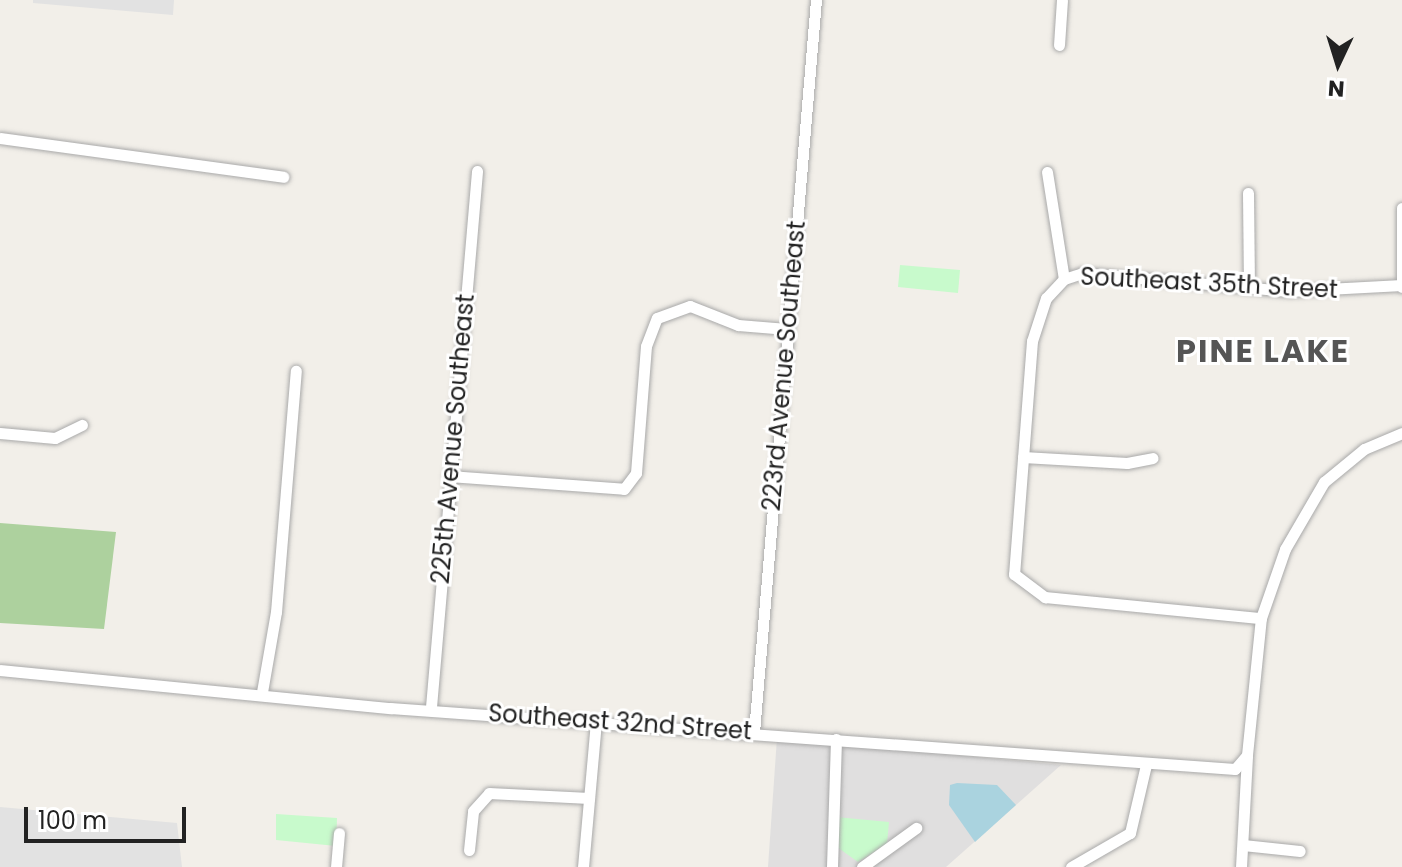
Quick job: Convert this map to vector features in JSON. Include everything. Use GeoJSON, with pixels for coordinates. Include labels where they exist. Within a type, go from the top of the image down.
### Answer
{"type":"FeatureCollection","features":[{"type":"Feature","properties":{"kind":"street","name":"223rd Avenue Southeast"},"geometry":{"type":"LineString","coordinates":[[754,732],[816,0]]}},
{"type":"Feature","properties":{"kind":"street"},"geometry":{"type":"LineString","coordinates":[[1059,45],[1062,0]]}},
{"type":"Feature","properties":{"kind":"street"},"geometry":{"type":"LineString","coordinates":[[0,138],[283,177]]}},
{"type":"Feature","properties":{"kind":"street","name":"225th Avenue Southeast"},"geometry":{"type":"LineString","coordinates":[[431,707],[477,171]]}},
{"type":"Feature","properties":{"kind":"street"},"geometry":{"type":"LineString","coordinates":[[1047,172],[1064,279],[1046,298],[1032,341],[1013,564],[1022,586],[1045,597],[1261,618]]}},
{"type":"Feature","properties":{"kind":"street"},"geometry":{"type":"LineString","coordinates":[[1248,193],[1249,288]]}},
{"type":"Feature","properties":{"kind":"street"},"geometry":{"type":"LineString","coordinates":[[1402,208],[1402,286]]}},
{"type":"Feature","properties":{"kind":"street","name":"Southeast 35th Street"},"geometry":{"type":"LineString","coordinates":[[1064,279],[1082,273],[1249,288],[1402,286]]}},
{"type":"Feature","properties":{"kind":"street"},"geometry":{"type":"LineString","coordinates":[[449,476],[624,489],[636,473],[648,337],[667,310],[690,306],[738,325],[787,329]]}},
{"type":"Feature","properties":{"kind":"street"},"geometry":{"type":"LineString","coordinates":[[262,692],[276,612],[296,371]]}},
{"type":"Feature","properties":{"kind":"street"},"geometry":{"type":"LineString","coordinates":[[0,433],[55,438],[82,425]]}},
{"type":"Feature","properties":{"kind":"street"},"geometry":{"type":"LineString","coordinates":[[1241,867],[1247,755],[1261,618],[1285,549],[1324,482],[1364,449],[1402,433]]}},
{"type":"Feature","properties":{"kind":"street"},"geometry":{"type":"LineString","coordinates":[[1023,457],[1153,458]]}},
{"type":"Feature","properties":{"kind":"street","name":"Southeast 32nd Street"},"geometry":{"type":"LineString","coordinates":[[0,670],[1146,765],[1240,767],[1247,755]]}},
{"type":"Feature","properties":{"kind":"street"},"geometry":{"type":"LineString","coordinates":[[583,867],[596,721]]}},
{"type":"Feature","properties":{"kind":"street"},"geometry":{"type":"LineString","coordinates":[[832,867],[836,739]]}},
{"type":"Feature","properties":{"kind":"street"},"geometry":{"type":"LineString","coordinates":[[1071,867],[1130,833],[1146,765]]}},
{"type":"Feature","properties":{"kind":"street"},"geometry":{"type":"LineString","coordinates":[[469,850],[473,811],[489,793],[589,798]]}},
{"type":"Feature","properties":{"kind":"street"},"geometry":{"type":"LineString","coordinates":[[862,867],[916,828]]}},
{"type":"Feature","properties":{"kind":"street"},"geometry":{"type":"LineString","coordinates":[[336,867],[339,833]]}},
{"type":"Feature","properties":{"kind":"street"},"geometry":{"type":"LineString","coordinates":[[1243,845],[1300,851]]}},
{"type":"Feature","properties":{"kind":"shaded area"},"geometry":{"type":"Polygon","coordinates":[[[33,0],[174,0],[173,15],[33,3],[33,0]]]}},
{"type":"Feature","properties":{"kind":"shaded area"},"geometry":{"type":"Polygon","coordinates":[[[777,738],[1061,765],[946,867],[768,867],[777,738]]]}},
{"type":"Feature","properties":{"kind":"shaded area"},"geometry":{"type":"Polygon","coordinates":[[[0,807],[177,823],[182,867],[0,867],[0,807]]]}},
{"type":"Feature","properties":{"kind":"green space"},"geometry":{"type":"Polygon","coordinates":[[[900,265],[960,270],[958,293],[898,287],[900,265]]]}},
{"type":"Feature","properties":{"kind":"green space"},"geometry":{"type":"Polygon","coordinates":[[[0,523],[116,532],[104,629],[0,623],[0,523]]]}},
{"type":"Feature","properties":{"kind":"green space"},"geometry":{"type":"Polygon","coordinates":[[[276,814],[337,818],[336,846],[276,840],[276,814]]]}},
{"type":"Feature","properties":{"kind":"green space"},"geometry":{"type":"Polygon","coordinates":[[[836,817],[889,822],[887,844],[858,862],[837,847],[836,817]]]}},
{"type":"Feature","properties":{"kind":"water"},"geometry":{"type":"Polygon","coordinates":[[[950,785],[997,785],[1016,805],[975,842],[949,805],[950,785]]]}},
{"type":"Feature","properties":{"kind":"district","name":"PINE LAKE"},"geometry":{"type":"Point","coordinates":[1263,351]}}]}
